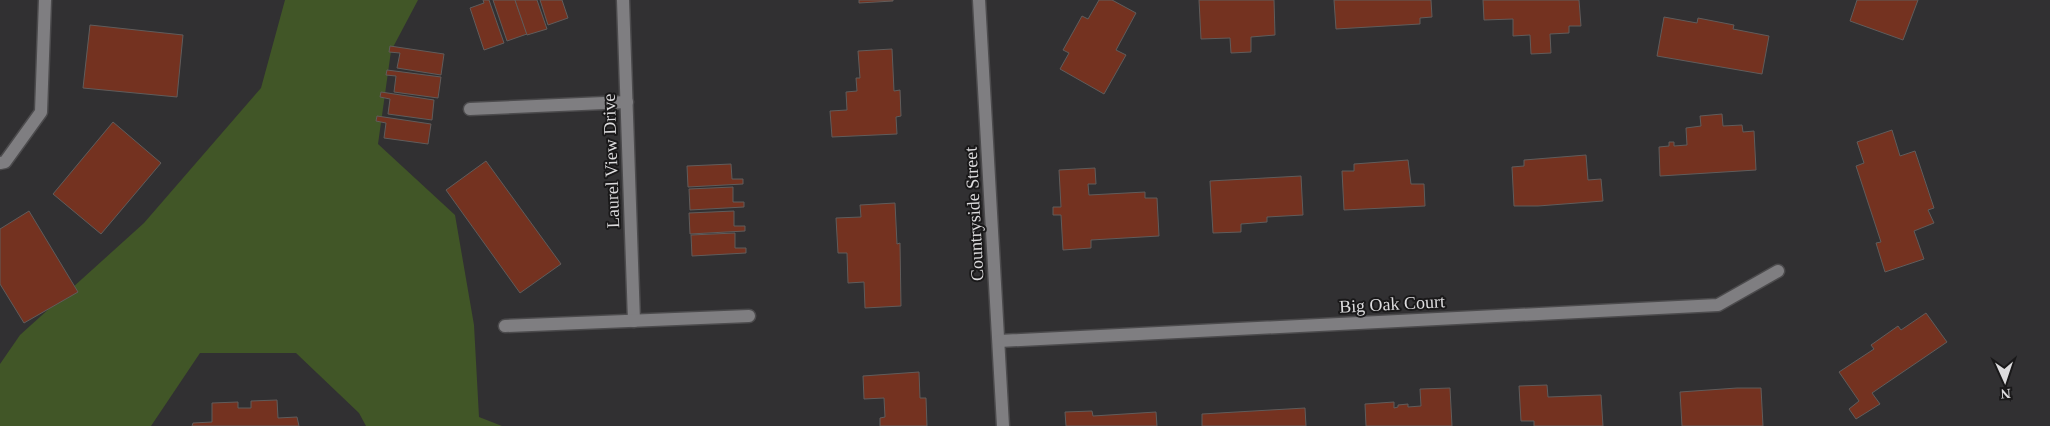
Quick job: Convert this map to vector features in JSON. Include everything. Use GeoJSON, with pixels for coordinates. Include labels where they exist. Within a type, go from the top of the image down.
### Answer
{"type":"FeatureCollection","features":[{"type":"Feature","properties":{"kind":"street"},"geometry":{"type":"LineString","coordinates":[[0,163],[5,162],[41,112],[45,0]]}},
{"type":"Feature","properties":{"kind":"street","name":"Laurel View Drive"},"geometry":{"type":"LineString","coordinates":[[623,0],[634,321]]}},
{"type":"Feature","properties":{"kind":"street","name":"Countryside Street"},"geometry":{"type":"LineString","coordinates":[[979,0],[1003,426]]}},
{"type":"Feature","properties":{"kind":"street"},"geometry":{"type":"LineString","coordinates":[[470,110],[627,102]]}},
{"type":"Feature","properties":{"kind":"street","name":"Big Oak Court"},"geometry":{"type":"LineString","coordinates":[[999,341],[1718,305],[1778,271]]}},
{"type":"Feature","properties":{"kind":"street"},"geometry":{"type":"LineString","coordinates":[[505,326],[749,316]]}},
{"type":"Feature","properties":{"kind":"green space"},"geometry":{"type":"Polygon","coordinates":[[[285,0],[418,0],[391,51],[378,144],[455,215],[474,325],[479,417],[502,426],[366,426],[359,413],[296,353],[200,353],[151,426],[0,426],[0,364],[20,335],[144,223],[261,88],[285,0]]]}},
{"type":"Feature","properties":{"kind":"building"},"geometry":{"type":"Polygon","coordinates":[[[483,0],[489,0],[504,43],[484,50],[470,8],[484,3],[483,0]]]}},
{"type":"Feature","properties":{"kind":"building"},"geometry":{"type":"Polygon","coordinates":[[[493,0],[515,0],[527,34],[507,41],[493,0]]]}},
{"type":"Feature","properties":{"kind":"building"},"geometry":{"type":"Polygon","coordinates":[[[515,0],[537,0],[547,29],[527,35],[515,0]]]}},
{"type":"Feature","properties":{"kind":"building"},"geometry":{"type":"Polygon","coordinates":[[[540,0],[562,0],[568,18],[548,25],[540,0]]]}},
{"type":"Feature","properties":{"kind":"building"},"geometry":{"type":"Polygon","coordinates":[[[859,0],[893,0],[893,1],[859,3],[859,0]]]}},
{"type":"Feature","properties":{"kind":"building"},"geometry":{"type":"Polygon","coordinates":[[[1099,0],[1112,0],[1136,13],[1116,50],[1126,55],[1104,94],[1060,69],[1069,53],[1063,50],[1082,16],[1088,19],[1099,0]]]}},
{"type":"Feature","properties":{"kind":"building"},"geometry":{"type":"Polygon","coordinates":[[[1199,0],[1274,0],[1275,35],[1251,37],[1251,52],[1231,53],[1230,38],[1201,39],[1199,0]]]}},
{"type":"Feature","properties":{"kind":"building"},"geometry":{"type":"Polygon","coordinates":[[[1334,0],[1431,0],[1432,17],[1420,18],[1420,24],[1336,29],[1334,0]]]}},
{"type":"Feature","properties":{"kind":"building"},"geometry":{"type":"Polygon","coordinates":[[[1483,0],[1579,0],[1581,26],[1569,26],[1569,33],[1550,34],[1551,53],[1531,54],[1530,35],[1513,36],[1513,19],[1484,20],[1483,0]]]}},
{"type":"Feature","properties":{"kind":"building"},"geometry":{"type":"Polygon","coordinates":[[[1857,0],[1918,0],[1903,40],[1850,21],[1857,0]]]}},
{"type":"Feature","properties":{"kind":"building"},"geometry":{"type":"Polygon","coordinates":[[[1664,17],[1697,23],[1698,18],[1734,25],[1733,29],[1769,36],[1762,74],[1657,56],[1664,17]]]}},
{"type":"Feature","properties":{"kind":"building"},"geometry":{"type":"Polygon","coordinates":[[[90,25],[183,35],[177,97],[83,88],[90,25]]]}},
{"type":"Feature","properties":{"kind":"building"},"geometry":{"type":"Polygon","coordinates":[[[390,46],[444,54],[441,75],[397,68],[400,53],[389,52],[390,46]]]}},
{"type":"Feature","properties":{"kind":"building"},"geometry":{"type":"Polygon","coordinates":[[[892,49],[894,91],[900,90],[901,116],[896,117],[897,134],[832,137],[830,111],[847,110],[846,92],[857,91],[856,78],[860,78],[858,51],[892,49]]]}},
{"type":"Feature","properties":{"kind":"building"},"geometry":{"type":"Polygon","coordinates":[[[387,70],[441,77],[438,98],[394,92],[396,76],[386,75],[387,70]]]}},
{"type":"Feature","properties":{"kind":"building"},"geometry":{"type":"Polygon","coordinates":[[[381,92],[434,100],[432,120],[388,114],[390,99],[380,97],[381,92]]]}},
{"type":"Feature","properties":{"kind":"building"},"geometry":{"type":"Polygon","coordinates":[[[1722,114],[1723,126],[1742,125],[1743,132],[1754,131],[1756,170],[1660,176],[1659,147],[1669,146],[1669,142],[1674,142],[1674,146],[1687,145],[1686,128],[1701,126],[1700,116],[1722,114]]]}},
{"type":"Feature","properties":{"kind":"building"},"geometry":{"type":"Polygon","coordinates":[[[377,116],[431,124],[428,144],[384,138],[386,123],[376,121],[377,116]]]}},
{"type":"Feature","properties":{"kind":"building"},"geometry":{"type":"Polygon","coordinates":[[[113,122],[161,163],[101,234],[53,194],[113,122]]]}},
{"type":"Feature","properties":{"kind":"building"},"geometry":{"type":"Polygon","coordinates":[[[1892,130],[1900,156],[1915,151],[1934,208],[1928,210],[1934,223],[1914,231],[1924,259],[1885,272],[1876,243],[1881,242],[1856,166],[1864,163],[1857,142],[1892,130]]]}},
{"type":"Feature","properties":{"kind":"building"},"geometry":{"type":"Polygon","coordinates":[[[1586,155],[1588,180],[1601,179],[1603,201],[1514,206],[1512,167],[1524,166],[1524,160],[1586,155]]]}},
{"type":"Feature","properties":{"kind":"building"},"geometry":{"type":"Polygon","coordinates":[[[1408,160],[1411,184],[1424,184],[1425,206],[1344,210],[1342,171],[1354,171],[1354,164],[1408,160]]]}},
{"type":"Feature","properties":{"kind":"building"},"geometry":{"type":"Polygon","coordinates":[[[486,161],[561,264],[520,293],[446,190],[486,161]]]}},
{"type":"Feature","properties":{"kind":"building"},"geometry":{"type":"Polygon","coordinates":[[[731,164],[732,179],[743,179],[743,184],[688,187],[687,166],[731,164]]]}},
{"type":"Feature","properties":{"kind":"building"},"geometry":{"type":"Polygon","coordinates":[[[1095,168],[1096,184],[1088,184],[1089,195],[1145,192],[1145,198],[1157,198],[1159,236],[1091,240],[1091,248],[1063,250],[1061,215],[1053,215],[1053,207],[1061,207],[1059,170],[1095,168]]]}},
{"type":"Feature","properties":{"kind":"building"},"geometry":{"type":"Polygon","coordinates":[[[1301,176],[1303,215],[1267,217],[1267,222],[1241,224],[1241,232],[1213,233],[1210,181],[1301,176]]]}},
{"type":"Feature","properties":{"kind":"building"},"geometry":{"type":"Polygon","coordinates":[[[733,187],[733,202],[744,202],[744,207],[690,210],[689,189],[733,187]]]}},
{"type":"Feature","properties":{"kind":"building"},"geometry":{"type":"Polygon","coordinates":[[[895,203],[897,244],[900,243],[901,306],[865,308],[864,282],[848,283],[847,253],[838,253],[836,218],[861,217],[860,205],[895,203]]]}},
{"type":"Feature","properties":{"kind":"building"},"geometry":{"type":"Polygon","coordinates":[[[29,211],[78,292],[24,323],[0,284],[0,229],[29,211]]]}},
{"type":"Feature","properties":{"kind":"building"},"geometry":{"type":"Polygon","coordinates":[[[734,211],[734,226],[745,226],[745,231],[690,234],[689,213],[734,211]]]}},
{"type":"Feature","properties":{"kind":"building"},"geometry":{"type":"Polygon","coordinates":[[[735,233],[735,248],[746,248],[746,253],[692,256],[691,235],[735,233]]]}},
{"type":"Feature","properties":{"kind":"building"},"geometry":{"type":"Polygon","coordinates":[[[1926,313],[1947,342],[1872,393],[1880,404],[1856,419],[1849,409],[1859,401],[1839,372],[1874,349],[1871,345],[1898,326],[1901,330],[1926,313]]]}},
{"type":"Feature","properties":{"kind":"building"},"geometry":{"type":"Polygon","coordinates":[[[919,372],[920,398],[926,398],[927,426],[880,426],[880,418],[885,417],[884,398],[864,399],[863,376],[919,372]]]}},
{"type":"Feature","properties":{"kind":"building"},"geometry":{"type":"Polygon","coordinates":[[[1547,385],[1548,397],[1601,395],[1603,426],[1534,426],[1534,421],[1521,421],[1519,386],[1547,385]]]}},
{"type":"Feature","properties":{"kind":"building"},"geometry":{"type":"Polygon","coordinates":[[[1450,388],[1452,426],[1366,426],[1365,404],[1394,402],[1394,408],[1398,407],[1398,405],[1408,404],[1408,407],[1421,406],[1420,389],[1450,388]]]}},
{"type":"Feature","properties":{"kind":"building"},"geometry":{"type":"Polygon","coordinates":[[[1761,388],[1763,426],[1682,426],[1680,392],[1761,388]]]}},
{"type":"Feature","properties":{"kind":"building"},"geometry":{"type":"Polygon","coordinates":[[[277,400],[278,418],[297,417],[299,426],[192,426],[193,423],[212,422],[212,403],[238,402],[238,408],[251,408],[251,401],[277,400]]]}},
{"type":"Feature","properties":{"kind":"building"},"geometry":{"type":"Polygon","coordinates":[[[1305,408],[1306,426],[1202,426],[1202,414],[1305,408]]]}},
{"type":"Feature","properties":{"kind":"building"},"geometry":{"type":"Polygon","coordinates":[[[1092,411],[1093,416],[1156,412],[1157,426],[1066,426],[1065,412],[1092,411]]]}}]}
